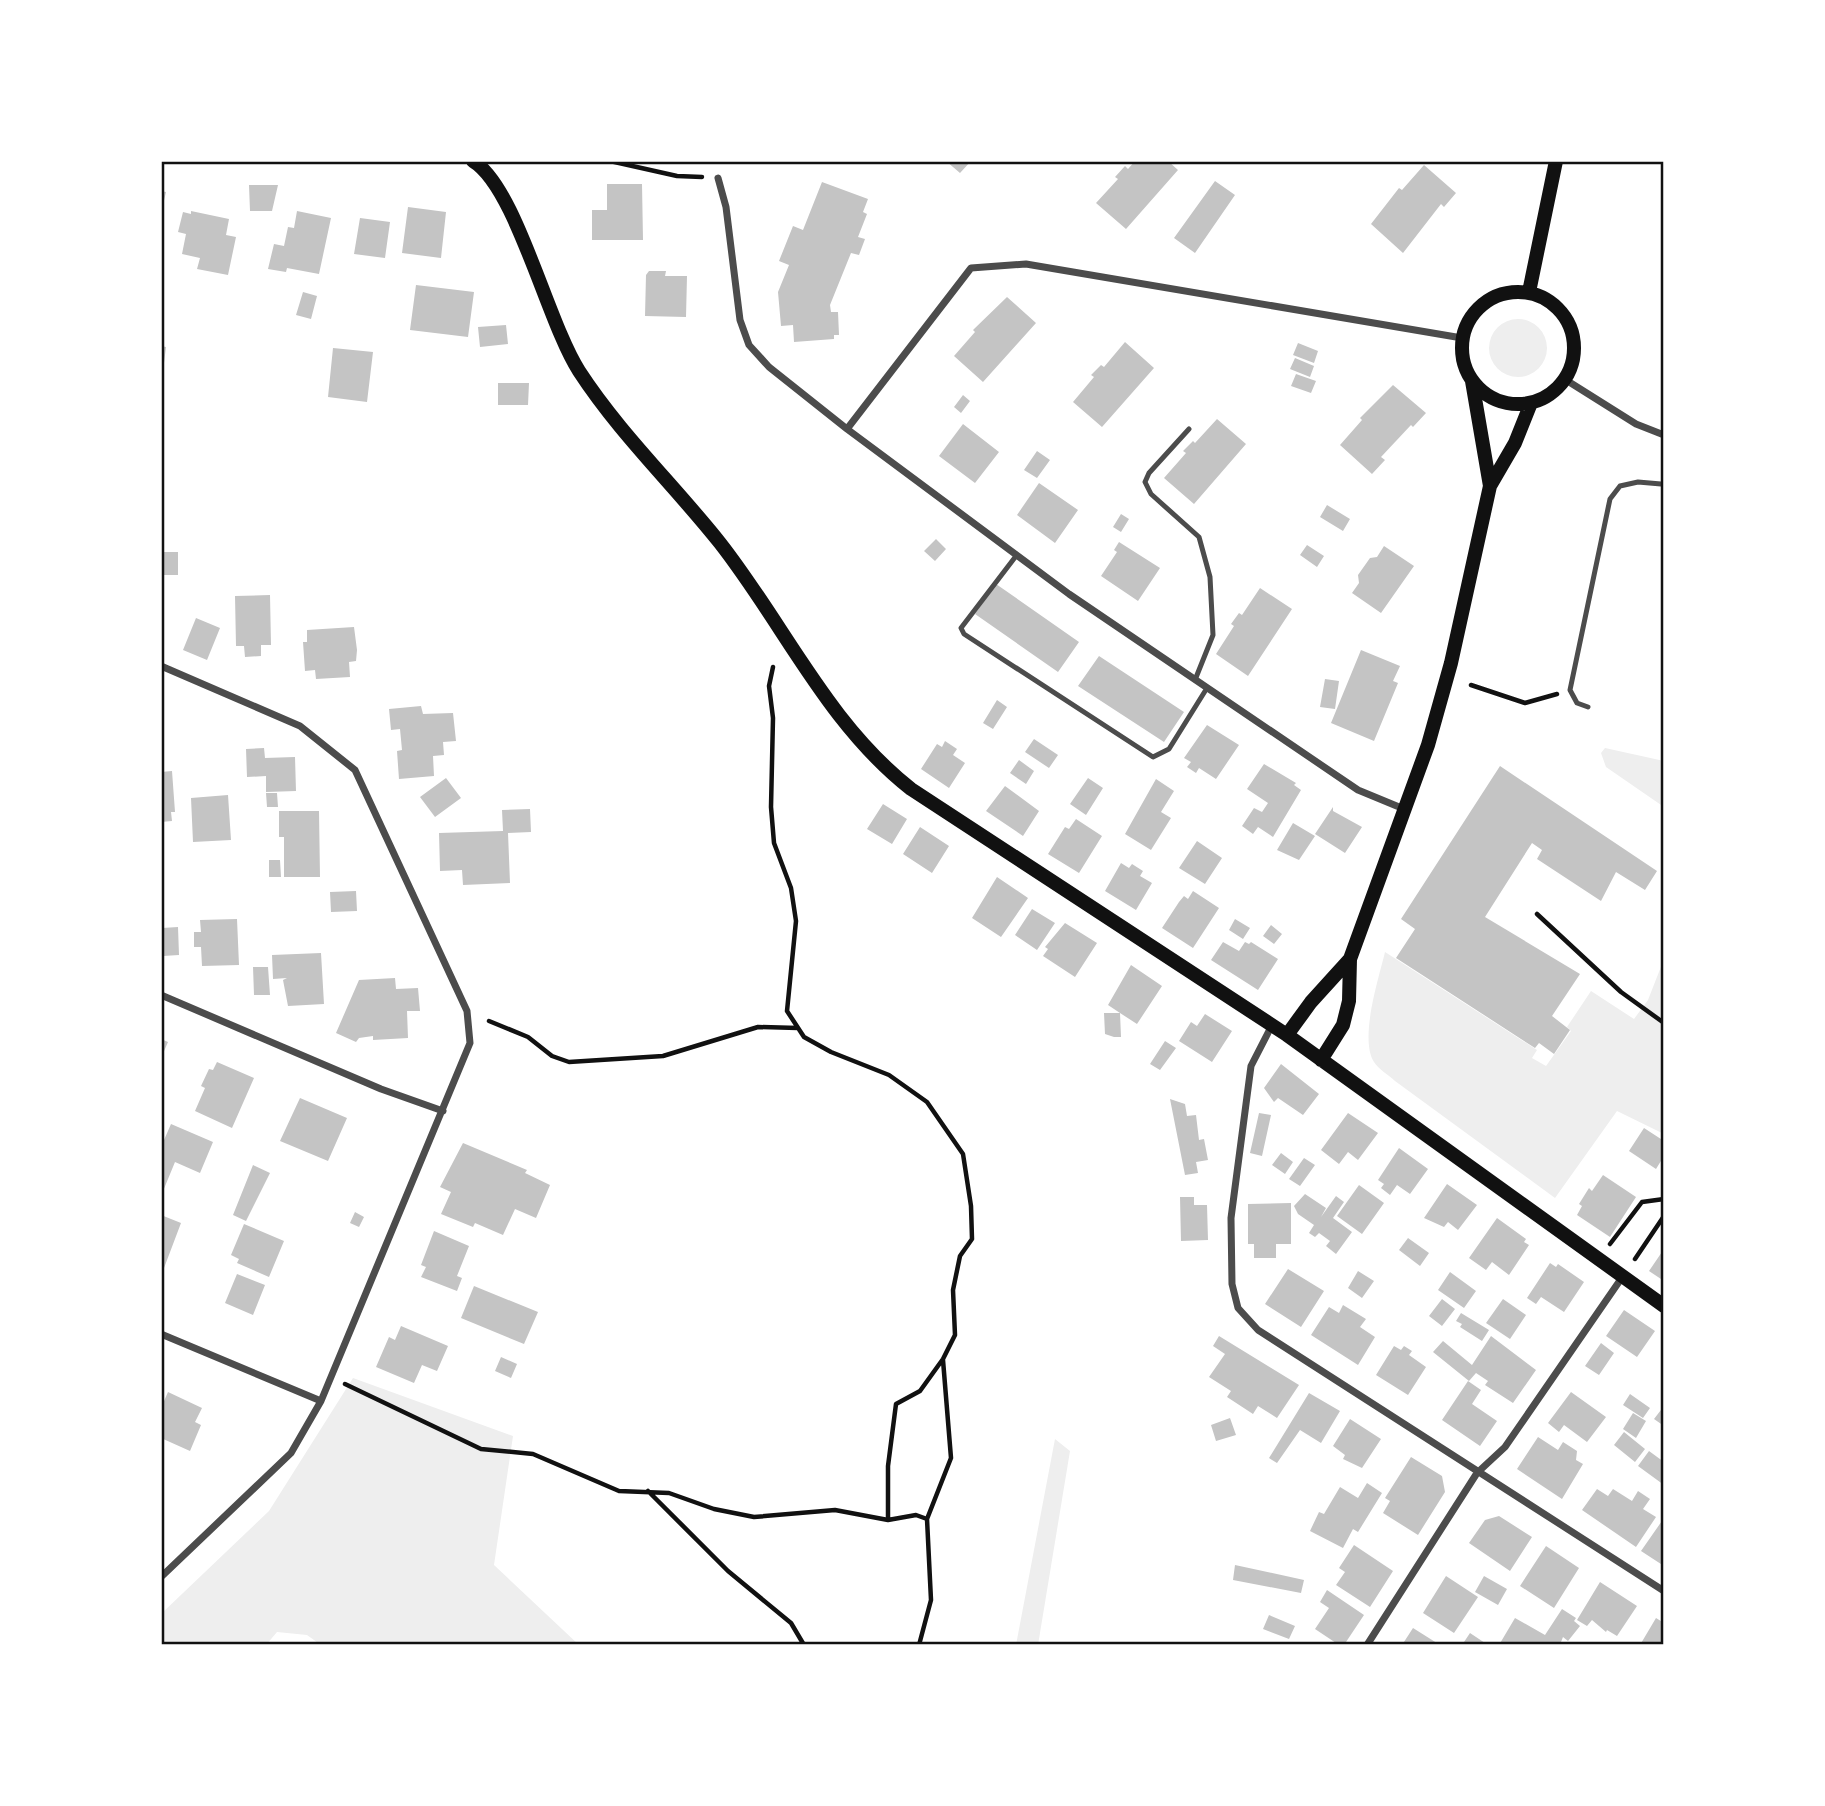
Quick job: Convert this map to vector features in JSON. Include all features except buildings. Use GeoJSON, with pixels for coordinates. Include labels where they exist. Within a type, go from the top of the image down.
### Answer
{"type":"FeatureCollection","features":[{"type":"Feature","properties":{"kind":"main road"},"geometry":{"type":"LineString","coordinates":[[473,161],[482,167],[503,194],[553,320],[578,370],[616,422],[722,545],[839,717],[882,766],[911,789],[1287,1035],[1664,1307]]}},
{"type":"Feature","properties":{"kind":"main road"},"geometry":{"type":"LineString","coordinates":[[1529,292],[1556,161]]}},
{"type":"Feature","properties":{"kind":"main road"},"geometry":{"type":"LineString","coordinates":[[1472,381],[1489,397],[1510,404],[1531,404],[1550,395],[1566,380],[1574,359],[1574,337],[1565,316],[1550,300],[1529,292],[1506,292],[1486,301],[1470,317],[1462,338],[1463,361],[1472,381],[1490,486]]}},
{"type":"Feature","properties":{"kind":"main road"},"geometry":{"type":"LineString","coordinates":[[1321,1060],[1343,1025],[1349,1001],[1350,959],[1405,810],[1451,663],[1490,486],[1515,443],[1531,404]]}},
{"type":"Feature","properties":{"kind":"main road"},"geometry":{"type":"LineString","coordinates":[[1287,1035],[1311,1002],[1350,959]]}},
{"type":"Feature","properties":{"kind":"street"},"geometry":{"type":"LineString","coordinates":[[718,178],[726,207],[740,320],[749,345],[769,367],[1016,556],[1359,790],[1405,810]]}},
{"type":"Feature","properties":{"kind":"street"},"geometry":{"type":"LineString","coordinates":[[847,429],[971,268],[1026,264],[1462,338]]}},
{"type":"Feature","properties":{"kind":"street"},"geometry":{"type":"LineString","coordinates":[[1566,380],[1636,424],[1664,435]]}},
{"type":"Feature","properties":{"kind":"street"},"geometry":{"type":"LineString","coordinates":[[161,666],[300,726],[355,769],[467,1011],[470,1043],[321,1401],[290,1453],[161,1577]]}},
{"type":"Feature","properties":{"kind":"street"},"geometry":{"type":"LineString","coordinates":[[161,995],[381,1089],[443,1111]]}},
{"type":"Feature","properties":{"kind":"street"},"geometry":{"type":"LineString","coordinates":[[1272,1025],[1251,1066],[1233,1205],[1231,1284],[1238,1308],[1258,1330],[1664,1591]]}},
{"type":"Feature","properties":{"kind":"street"},"geometry":{"type":"LineString","coordinates":[[1367,1645],[1477,1473],[1505,1447],[1623,1276]]}},
{"type":"Feature","properties":{"kind":"street"},"geometry":{"type":"LineString","coordinates":[[161,1334],[321,1401]]}},
{"type":"Feature","properties":{"kind":"lane"},"geometry":{"type":"LineString","coordinates":[[1189,429],[1145,482],[1151,494],[1199,537],[1210,577],[1213,635],[1195,680]]}},
{"type":"Feature","properties":{"kind":"lane"},"geometry":{"type":"LineString","coordinates":[[1588,707],[1577,703],[1570,690],[1610,499],[1620,486],[1638,482],[1661,484]]}},
{"type":"Feature","properties":{"kind":"lane"},"geometry":{"type":"LineString","coordinates":[[1016,556],[961,628],[964,634],[1153,757],[1169,749],[1207,688]]}},
{"type":"Feature","properties":{"kind":"path"},"geometry":{"type":"LineString","coordinates":[[610,161],[677,176],[718,178]]}},
{"type":"Feature","properties":{"kind":"path"},"geometry":{"type":"LineString","coordinates":[[773,667],[769,686],[773,718],[771,807],[774,843],[791,888],[796,921],[787,1011],[804,1037],[831,1052],[889,1075],[927,1102],[962,1154],[971,1206],[972,1239],[960,1256],[953,1290],[955,1335],[943,1359],[920,1391],[896,1404],[887,1466],[888,1520]]}},
{"type":"Feature","properties":{"kind":"path"},"geometry":{"type":"LineString","coordinates":[[1471,685],[1525,703],[1570,690]]}},
{"type":"Feature","properties":{"kind":"path"},"geometry":{"type":"LineString","coordinates":[[1537,914],[1621,992],[1664,1023]]}},
{"type":"Feature","properties":{"kind":"path"},"geometry":{"type":"LineString","coordinates":[[489,1021],[528,1037],[552,1056],[569,1062],[663,1056],[758,1027],[799,1028]]}},
{"type":"Feature","properties":{"kind":"path"},"geometry":{"type":"LineString","coordinates":[[1610,1245],[1642,1202],[1664,1199]]}},
{"type":"Feature","properties":{"kind":"path"},"geometry":{"type":"LineString","coordinates":[[1623,1276],[1664,1216]]}},
{"type":"Feature","properties":{"kind":"path"},"geometry":{"type":"LineString","coordinates":[[919,1645],[931,1600],[927,1519],[951,1458],[943,1359]]}},
{"type":"Feature","properties":{"kind":"path"},"geometry":{"type":"LineString","coordinates":[[331,1378],[481,1449],[533,1454],[619,1491],[648,1490],[669,1493],[714,1510],[754,1517],[835,1510],[888,1520],[916,1515],[927,1519]]}},
{"type":"Feature","properties":{"kind":"path"},"geometry":{"type":"LineString","coordinates":[[648,1490],[728,1571],[792,1623],[804,1645]]}},
{"type":"Feature","properties":{"kind":"shaded area"},"geometry":{"type":"Polygon","coordinates":[[[1512,319],[1524,319],[1539,327],[1547,342],[1547,354],[1539,369],[1524,377],[1512,377],[1497,369],[1489,354],[1489,342],[1497,327],[1512,319]]]}},
{"type":"Feature","properties":{"kind":"shaded area"},"geometry":{"type":"Polygon","coordinates":[[[1605,748],[1664,761],[1664,807],[1606,767],[1601,753],[1605,748]]]}},
{"type":"Feature","properties":{"kind":"shaded area"},"geometry":{"type":"Polygon","coordinates":[[[1385,952],[1537,1050],[1532,1058],[1546,1066],[1571,1031],[1567,1027],[1591,991],[1634,1019],[1648,1000],[1664,959],[1664,1134],[1617,1111],[1555,1198],[1395,1081],[1374,1062],[1370,1051],[1369,1024],[1385,952]]]}},
{"type":"Feature","properties":{"kind":"shaded area"},"geometry":{"type":"Polygon","coordinates":[[[353,1378],[513,1436],[494,1565],[579,1645],[321,1645],[307,1635],[277,1632],[266,1645],[161,1645],[161,1614],[269,1511],[353,1378]]]}},
{"type":"Feature","properties":{"kind":"shaded area"},"geometry":{"type":"Polygon","coordinates":[[[1055,1439],[1070,1451],[1038,1645],[1016,1645],[1055,1439]]]}}]}
